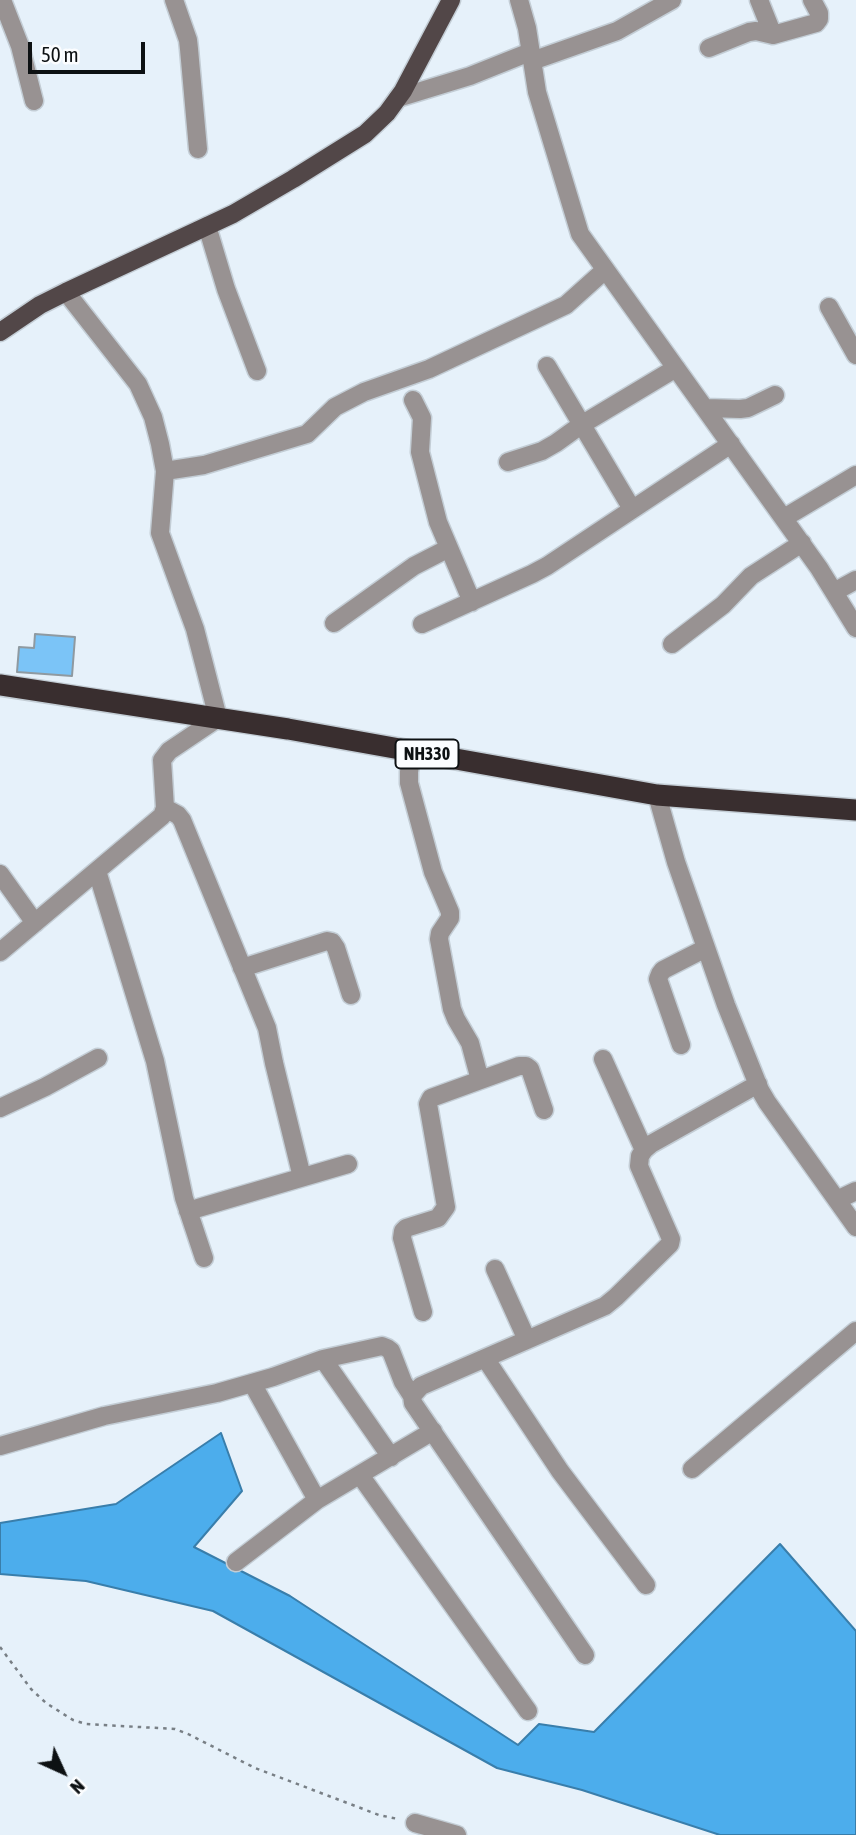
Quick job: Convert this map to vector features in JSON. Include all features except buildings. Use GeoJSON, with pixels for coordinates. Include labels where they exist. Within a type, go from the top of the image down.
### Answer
{"type":"FeatureCollection","features":[{"type":"Feature","properties":{"kind":"highway","name":"NH330"},"geometry":{"type":"LineString","coordinates":[[0,685],[218,718],[657,795],[856,810]]}},
{"type":"Feature","properties":{"kind":"main road"},"geometry":{"type":"LineString","coordinates":[[0,332],[40,305],[233,214],[365,135],[387,113],[403,91],[451,0]]}},
{"type":"Feature","properties":{"kind":"street"},"geometry":{"type":"LineString","coordinates":[[2,0],[6,24],[20,46],[33,101]]}},
{"type":"Feature","properties":{"kind":"street"},"geometry":{"type":"LineString","coordinates":[[174,0],[188,40],[198,149]]}},
{"type":"Feature","properties":{"kind":"street"},"geometry":{"type":"LineString","coordinates":[[398,98],[617,31],[672,0]]}},
{"type":"Feature","properties":{"kind":"street"},"geometry":{"type":"LineString","coordinates":[[759,0],[773,35]]}},
{"type":"Feature","properties":{"kind":"street"},"geometry":{"type":"LineString","coordinates":[[709,48],[748,32],[773,35],[816,23],[820,19],[819,13],[811,0]]}},
{"type":"Feature","properties":{"kind":"street"},"geometry":{"type":"LineString","coordinates":[[526,1],[527,28],[538,57],[537,92],[580,234],[802,543],[856,628]]}},
{"type":"Feature","properties":{"kind":"street"},"geometry":{"type":"LineString","coordinates":[[207,226],[226,289],[257,371]]}},
{"type":"Feature","properties":{"kind":"street"},"geometry":{"type":"LineString","coordinates":[[164,471],[204,465],[307,434],[335,407],[364,392],[429,369],[566,305],[605,270]]}},
{"type":"Feature","properties":{"kind":"street"},"geometry":{"type":"LineString","coordinates":[[0,951],[162,816],[165,808],[162,760],[169,751],[218,718],[195,629],[160,533],[164,471],[153,417],[138,384],[66,292]]}},
{"type":"Feature","properties":{"kind":"street"},"geometry":{"type":"LineString","coordinates":[[829,307],[856,355]]}},
{"type":"Feature","properties":{"kind":"street"},"geometry":{"type":"LineString","coordinates":[[547,366],[632,509]]}},
{"type":"Feature","properties":{"kind":"street"},"geometry":{"type":"LineString","coordinates":[[509,463],[542,451],[676,368]]}},
{"type":"Feature","properties":{"kind":"street"},"geometry":{"type":"LineString","coordinates":[[706,408],[740,410],[775,395]]}},
{"type":"Feature","properties":{"kind":"street"},"geometry":{"type":"LineString","coordinates":[[413,400],[422,418],[419,452],[438,523],[472,601]]}},
{"type":"Feature","properties":{"kind":"street"},"geometry":{"type":"LineString","coordinates":[[422,624],[547,566],[731,444]]}},
{"type":"Feature","properties":{"kind":"street"},"geometry":{"type":"LineString","coordinates":[[784,518],[856,475]]}},
{"type":"Feature","properties":{"kind":"street"},"geometry":{"type":"LineString","coordinates":[[672,644],[723,605],[751,576],[802,543]]}},
{"type":"Feature","properties":{"kind":"street"},"geometry":{"type":"LineString","coordinates":[[334,623],[414,566],[449,548]]}},
{"type":"Feature","properties":{"kind":"street"},"geometry":{"type":"LineString","coordinates":[[834,592],[856,580]]}},
{"type":"Feature","properties":{"kind":"street"},"geometry":{"type":"LineString","coordinates":[[412,751],[409,783],[433,872],[450,912],[450,918],[440,933],[439,940],[452,1009],[470,1042],[480,1080]]}},
{"type":"Feature","properties":{"kind":"street"},"geometry":{"type":"LineString","coordinates":[[657,795],[669,842],[706,948],[758,1084],[767,1102],[856,1227]]}},
{"type":"Feature","properties":{"kind":"street"},"geometry":{"type":"LineString","coordinates":[[165,808],[182,820],[267,1028],[302,1177]]}},
{"type":"Feature","properties":{"kind":"street"},"geometry":{"type":"LineString","coordinates":[[97,871],[155,1061],[184,1198],[204,1258]]}},
{"type":"Feature","properties":{"kind":"street"},"geometry":{"type":"LineString","coordinates":[[0,874],[35,923]]}},
{"type":"Feature","properties":{"kind":"street"},"geometry":{"type":"LineString","coordinates":[[242,968],[327,941],[332,942],[351,995]]}},
{"type":"Feature","properties":{"kind":"street"},"geometry":{"type":"LineString","coordinates":[[681,1045],[658,979],[663,970],[706,948]]}},
{"type":"Feature","properties":{"kind":"street"},"geometry":{"type":"LineString","coordinates":[[0,1108],[98,1058]]}},
{"type":"Feature","properties":{"kind":"street"},"geometry":{"type":"LineString","coordinates":[[603,1059],[644,1150]]}},
{"type":"Feature","properties":{"kind":"street"},"geometry":{"type":"LineString","coordinates":[[423,1312],[402,1231],[438,1217],[446,1208],[428,1104],[431,1098],[519,1066],[526,1066],[530,1069],[544,1110]]}},
{"type":"Feature","properties":{"kind":"street"},"geometry":{"type":"LineString","coordinates":[[412,1396],[421,1386],[605,1306],[670,1244],[671,1239],[639,1166],[644,1150],[758,1084]]}},
{"type":"Feature","properties":{"kind":"street"},"geometry":{"type":"LineString","coordinates":[[188,1211],[348,1164]]}},
{"type":"Feature","properties":{"kind":"street"},"geometry":{"type":"LineString","coordinates":[[837,1200],[856,1191]]}},
{"type":"Feature","properties":{"kind":"street"},"geometry":{"type":"LineString","coordinates":[[495,1269],[527,1340]]}},
{"type":"Feature","properties":{"kind":"street"},"geometry":{"type":"LineString","coordinates":[[692,1469],[856,1331]]}},
{"type":"Feature","properties":{"kind":"street"},"geometry":{"type":"LineString","coordinates":[[0,1446],[104,1416],[217,1393],[323,1359],[382,1346],[391,1351],[413,1403],[586,1655]]}},
{"type":"Feature","properties":{"kind":"street"},"geometry":{"type":"LineString","coordinates":[[485,1358],[560,1471],[646,1585]]}},
{"type":"Feature","properties":{"kind":"street"},"geometry":{"type":"LineString","coordinates":[[323,1359],[391,1457]]}},
{"type":"Feature","properties":{"kind":"street"},"geometry":{"type":"LineString","coordinates":[[252,1383],[317,1500]]}},
{"type":"Feature","properties":{"kind":"street"},"geometry":{"type":"LineString","coordinates":[[236,1562],[317,1500],[433,1432]]}},
{"type":"Feature","properties":{"kind":"street"},"geometry":{"type":"LineString","coordinates":[[360,1475],[528,1711]]}},
{"type":"Feature","properties":{"kind":"street"},"geometry":{"type":"LineString","coordinates":[[415,1823],[457,1835]]}},
{"type":"Feature","properties":{"kind":"path"},"geometry":{"type":"LineString","coordinates":[[0,1647],[31,1689],[46,1703],[73,1720],[86,1724],[175,1729],[255,1768],[379,1815],[415,1823]]}},
{"type":"Feature","properties":{"kind":"water"},"geometry":{"type":"Polygon","coordinates":[[[221,1433],[242,1491],[194,1547],[290,1596],[518,1745],[539,1724],[594,1732],[780,1544],[856,1631],[856,1835],[720,1835],[582,1790],[497,1768],[213,1611],[86,1581],[0,1574],[0,1523],[116,1504],[221,1433]]]}}]}
